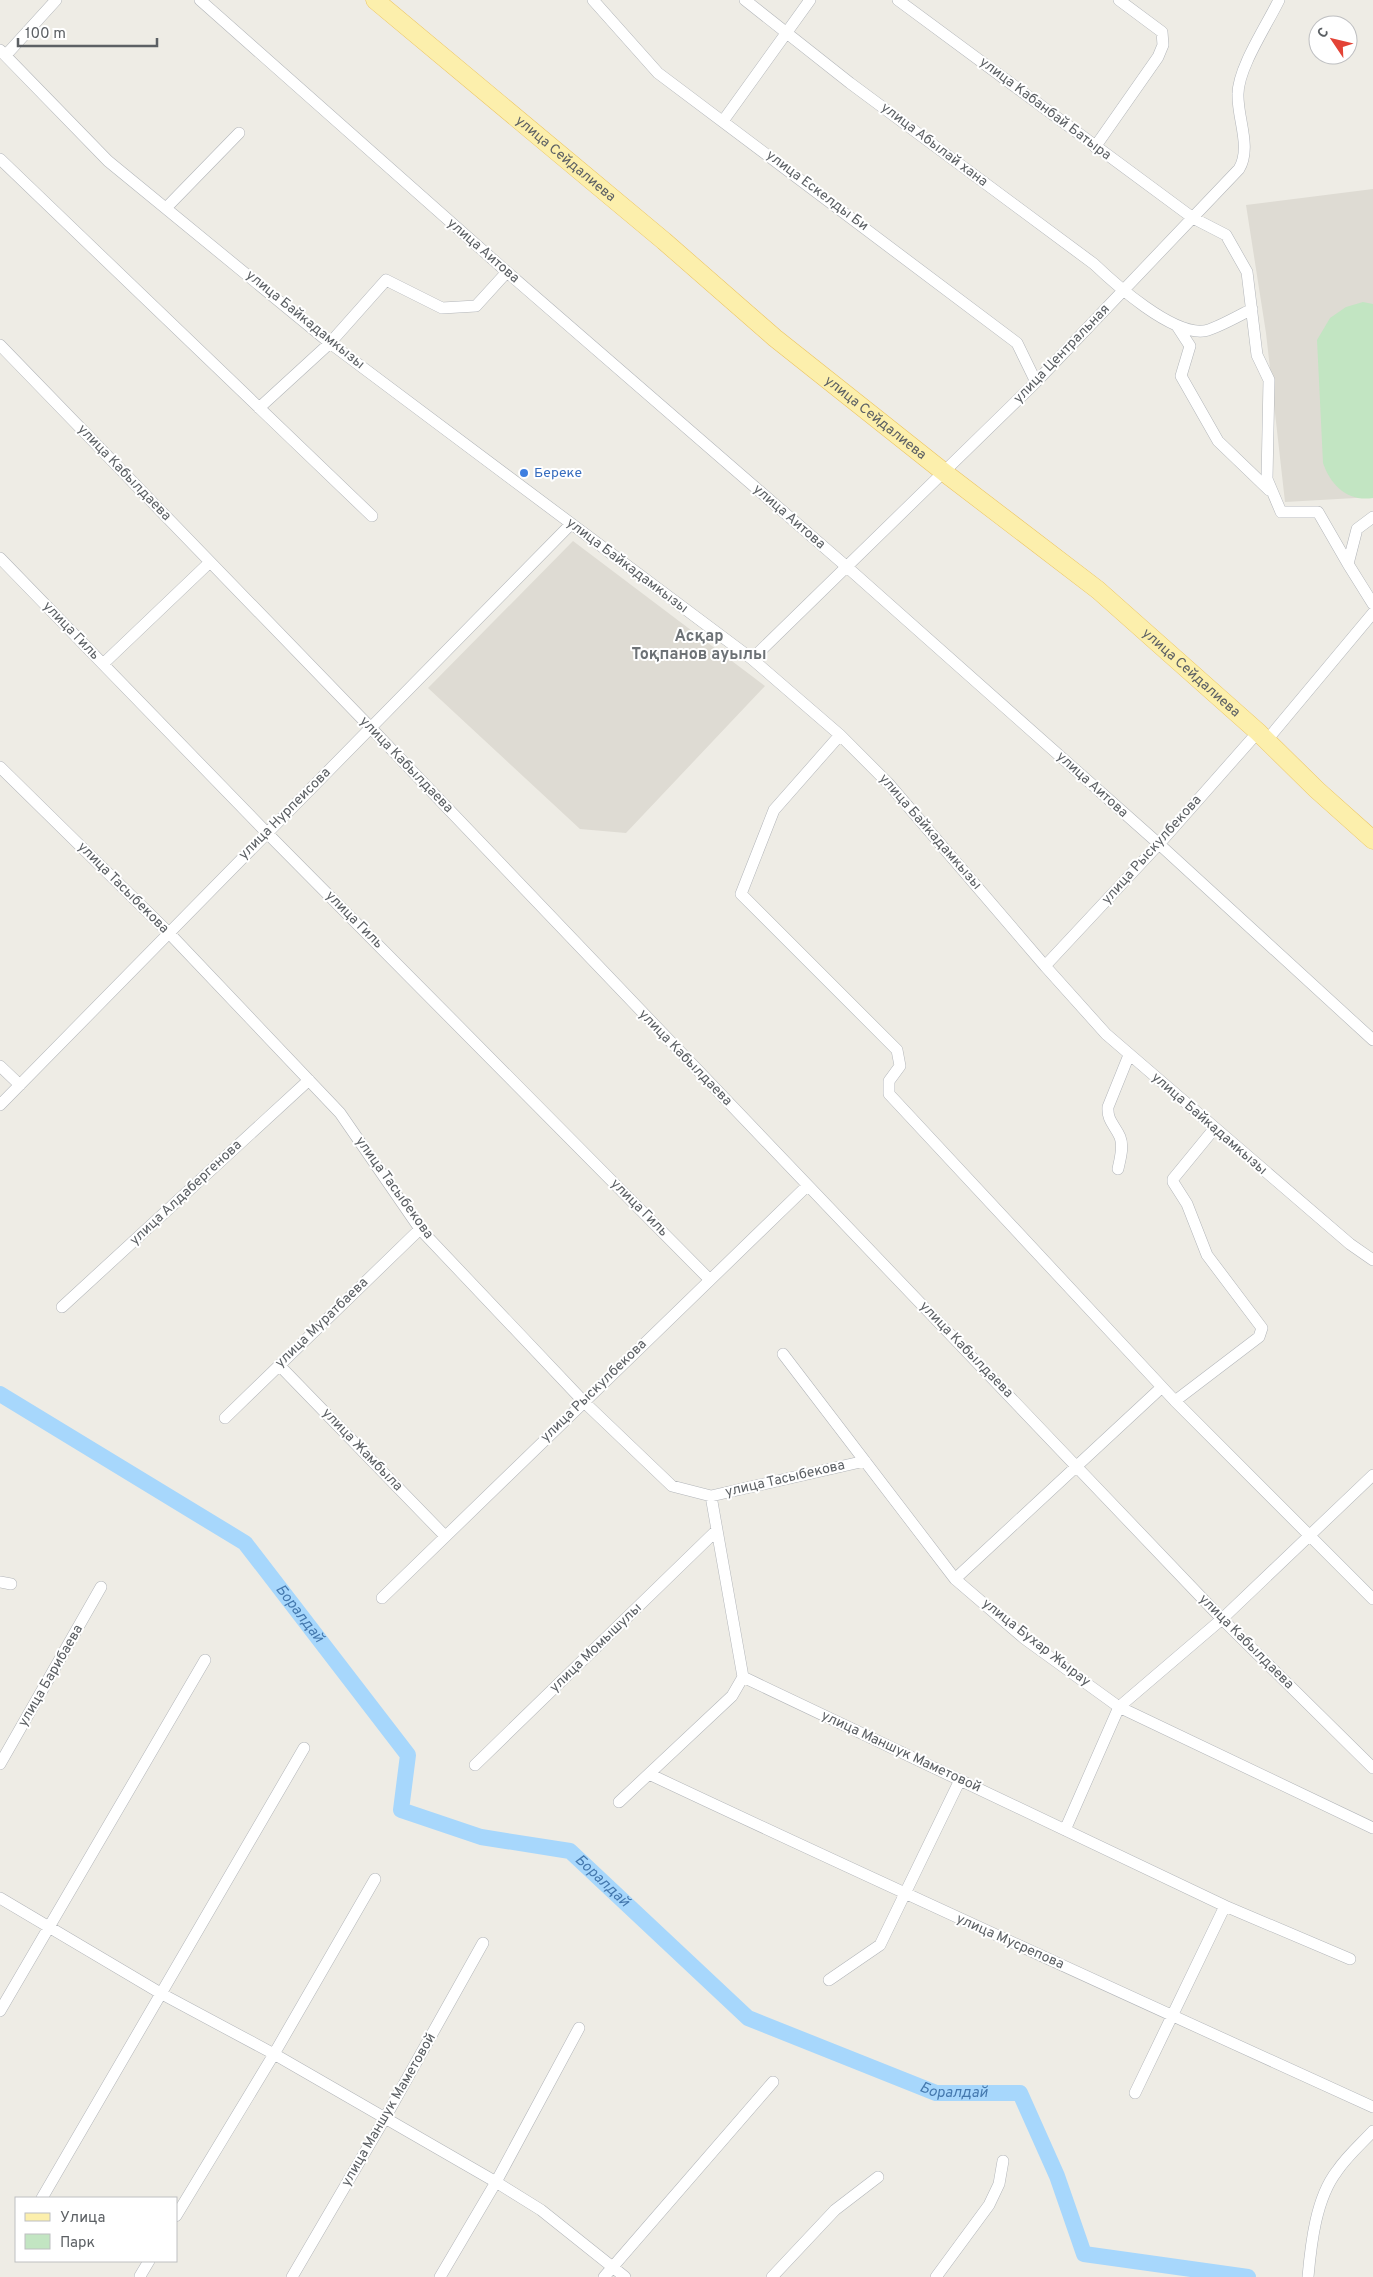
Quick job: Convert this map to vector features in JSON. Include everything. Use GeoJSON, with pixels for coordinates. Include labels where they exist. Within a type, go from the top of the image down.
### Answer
{"type":"FeatureCollection","features":[{"type":"Feature","properties":{"kind":"main road","name":"улица Сейдалиева"},"geometry":{"type":"LineString","coordinates":[[375,0],[664,242],[775,338],[944,473],[1098,590],[1262,736],[1317,790],[1373,840]]}},
{"type":"Feature","properties":{"kind":"street"},"geometry":{"type":"LineString","coordinates":[[3,53],[56,0]]}},
{"type":"Feature","properties":{"kind":"street","name":"улица Аитова"},"geometry":{"type":"LineString","coordinates":[[200,0],[506,272],[847,567],[1159,844],[1373,1040]]}},
{"type":"Feature","properties":{"kind":"street","name":"улица Ескелды Би"},"geometry":{"type":"LineString","coordinates":[[593,0],[658,73],[1017,343],[1036,382]]}},
{"type":"Feature","properties":{"kind":"street","name":"улица Абылай хана"},"geometry":{"type":"LineString","coordinates":[[745,0],[850,83],[1094,264],[1122,292],[1177,326]]}},
{"type":"Feature","properties":{"kind":"street"},"geometry":{"type":"LineString","coordinates":[[723,121],[810,0]]}},
{"type":"Feature","properties":{"kind":"street","name":"улица Кабанбай Батыра"},"geometry":{"type":"LineString","coordinates":[[898,0],[1193,218],[1226,236],[1247,272],[1257,355],[1269,380],[1267,479],[1273,494]]}},
{"type":"Feature","properties":{"kind":"street"},"geometry":{"type":"LineString","coordinates":[[1095,146],[1158,56],[1163,45],[1162,32],[1119,0]]}},
{"type":"Feature","properties":{"kind":"street","name":"улица Центральная"},"geometry":{"type":"LineString","coordinates":[[752,659],[1036,382],[1242,165],[1244,151],[1238,97],[1240,82],[1279,0]]}},
{"type":"Feature","properties":{"kind":"street","name":"улица Байкадамкызы"},"geometry":{"type":"LineString","coordinates":[[3,53],[108,161],[330,343],[752,659],[840,735],[888,783],[1106,1034],[1214,1129],[1350,1244],[1373,1260]]}},
{"type":"Feature","properties":{"kind":"street"},"geometry":{"type":"LineString","coordinates":[[166,208],[239,133]]}},
{"type":"Feature","properties":{"kind":"street"},"geometry":{"type":"LineString","coordinates":[[0,159],[372,516]]}},
{"type":"Feature","properties":{"kind":"street"},"geometry":{"type":"LineString","coordinates":[[259,408],[330,343],[386,280],[442,308],[476,306],[506,272]]}},
{"type":"Feature","properties":{"kind":"street"},"geometry":{"type":"LineString","coordinates":[[1177,326],[1203,332],[1252,309]]}},
{"type":"Feature","properties":{"kind":"street"},"geometry":{"type":"LineString","coordinates":[[1177,326],[1190,346],[1181,376],[1218,442],[1273,494],[1281,512],[1318,512],[1373,604]]}},
{"type":"Feature","properties":{"kind":"street","name":"улица Кабылдаева"},"geometry":{"type":"LineString","coordinates":[[0,345],[371,728],[807,1186],[1077,1465],[1222,1620],[1373,1768]]}},
{"type":"Feature","properties":{"kind":"street"},"geometry":{"type":"LineString","coordinates":[[1348,564],[1357,529],[1373,517]]}},
{"type":"Feature","properties":{"kind":"street","name":"улица Нурпеисова"},"geometry":{"type":"LineString","coordinates":[[0,1105],[571,524]]}},
{"type":"Feature","properties":{"kind":"street","name":"улица Гиль"},"geometry":{"type":"LineString","coordinates":[[0,558],[267,833],[710,1280]]}},
{"type":"Feature","properties":{"kind":"street"},"geometry":{"type":"LineString","coordinates":[[103,664],[210,562]]}},
{"type":"Feature","properties":{"kind":"street","name":"улица Рыскулбекова"},"geometry":{"type":"LineString","coordinates":[[1045,966],[1262,736],[1373,613]]}},
{"type":"Feature","properties":{"kind":"street"},"geometry":{"type":"LineString","coordinates":[[840,735],[774,810],[741,894],[898,1050],[900,1066],[888,1081],[889,1094],[1175,1401],[1373,1600]]}},
{"type":"Feature","properties":{"kind":"street","name":"улица Тасыбекова"},"geometry":{"type":"LineString","coordinates":[[0,767],[169,933],[340,1113],[420,1229],[582,1401],[672,1486],[711,1496],[865,1461]]}},
{"type":"Feature","properties":{"kind":"street"},"geometry":{"type":"LineString","coordinates":[[1118,1170],[1122,1152],[1120,1137],[1107,1115],[1108,1107],[1129,1055]]}},
{"type":"Feature","properties":{"kind":"street"},"geometry":{"type":"LineString","coordinates":[[0,1066],[20,1085]]}},
{"type":"Feature","properties":{"kind":"street","name":"улица Алдабергенова"},"geometry":{"type":"LineString","coordinates":[[62,1307],[309,1080]]}},
{"type":"Feature","properties":{"kind":"street"},"geometry":{"type":"LineString","coordinates":[[1175,1401],[1259,1337],[1262,1328],[1207,1255],[1187,1204],[1173,1182],[1173,1179],[1214,1129]]}},
{"type":"Feature","properties":{"kind":"street","name":"улица Рыскулбекова"},"geometry":{"type":"LineString","coordinates":[[382,1598],[582,1401],[807,1186]]}},
{"type":"Feature","properties":{"kind":"street","name":"улица Муратбаева"},"geometry":{"type":"LineString","coordinates":[[225,1418],[420,1229]]}},
{"type":"Feature","properties":{"kind":"street","name":"улица Бухар Жырау"},"geometry":{"type":"LineString","coordinates":[[783,1354],[955,1579],[1025,1639],[1120,1707],[1373,1828]]}},
{"type":"Feature","properties":{"kind":"street","name":"улица Жамбыла"},"geometry":{"type":"LineString","coordinates":[[279,1365],[445,1536]]}},
{"type":"Feature","properties":{"kind":"street"},"geometry":{"type":"LineString","coordinates":[[955,1579],[1162,1387]]}},
{"type":"Feature","properties":{"kind":"street"},"geometry":{"type":"LineString","coordinates":[[1065,1830],[1120,1707],[1222,1620],[1310,1538],[1373,1475]]}},
{"type":"Feature","properties":{"kind":"street"},"geometry":{"type":"LineString","coordinates":[[619,1802],[732,1696],[743,1678],[711,1496]]}},
{"type":"Feature","properties":{"kind":"street","name":"улица Момышулы"},"geometry":{"type":"LineString","coordinates":[[475,1765],[717,1530]]}},
{"type":"Feature","properties":{"kind":"street","name":"улица Барибаева"},"geometry":{"type":"LineString","coordinates":[[0,1764],[101,1588]]}},
{"type":"Feature","properties":{"kind":"street"},"geometry":{"type":"LineString","coordinates":[[0,2011],[205,1660]]}},
{"type":"Feature","properties":{"kind":"street","name":"улица Маншук Маметовой"},"geometry":{"type":"LineString","coordinates":[[743,1678],[1225,1906],[1350,1959]]}},
{"type":"Feature","properties":{"kind":"street"},"geometry":{"type":"LineString","coordinates":[[43,2197],[304,1748]]}},
{"type":"Feature","properties":{"kind":"street","name":"улица Мусрепова"},"geometry":{"type":"LineString","coordinates":[[649,1774],[905,1894],[1373,2107]]}},
{"type":"Feature","properties":{"kind":"street"},"geometry":{"type":"LineString","coordinates":[[829,1980],[880,1945],[960,1780]]}},
{"type":"Feature","properties":{"kind":"street"},"geometry":{"type":"LineString","coordinates":[[178,2213],[274,2054],[375,1880]]}},
{"type":"Feature","properties":{"kind":"street"},"geometry":{"type":"LineString","coordinates":[[0,1898],[162,1994],[274,2054],[496,2182],[541,2210],[624,2277]]}},
{"type":"Feature","properties":{"kind":"street"},"geometry":{"type":"LineString","coordinates":[[1134,2093],[1225,1906]]}},
{"type":"Feature","properties":{"kind":"street","name":"улица Маншук Маметовой"},"geometry":{"type":"LineString","coordinates":[[292,2277],[385,2118],[483,1943]]}},
{"type":"Feature","properties":{"kind":"street"},"geometry":{"type":"LineString","coordinates":[[440,2277],[496,2182],[579,2028]]}},
{"type":"Feature","properties":{"kind":"street"},"geometry":{"type":"LineString","coordinates":[[604,2277],[773,2082]]}},
{"type":"Feature","properties":{"kind":"street"},"geometry":{"type":"LineString","coordinates":[[1308,2277],[1319,2207],[1326,2190],[1337,2170],[1373,2131]]}},
{"type":"Feature","properties":{"kind":"street"},"geometry":{"type":"LineString","coordinates":[[936,2277],[989,2205],[999,2184],[1003,2161]]}},
{"type":"Feature","properties":{"kind":"street"},"geometry":{"type":"LineString","coordinates":[[772,2277],[835,2210],[878,2177]]}},
{"type":"Feature","properties":{"kind":"street"},"geometry":{"type":"LineString","coordinates":[[140,2276],[148,2262]]}},
{"type":"Feature","properties":{"kind":"shaded area"},"geometry":{"type":"Polygon","coordinates":[[[1373,189],[1373,497],[1285,502],[1266,333],[1246,205],[1373,189]]]}},
{"type":"Feature","properties":{"kind":"shaded area"},"geometry":{"type":"Polygon","coordinates":[[[573,541],[765,686],[626,833],[580,829],[428,688],[573,541]]]}},
{"type":"Feature","properties":{"kind":"green space"},"geometry":{"type":"Polygon","coordinates":[[[1363,302],[1373,304],[1373,498],[1364,499],[1348,495],[1342,491],[1331,479],[1323,463],[1317,340],[1330,318],[1346,307],[1363,302]]]}},
{"type":"Feature","properties":{"kind":"waterway","name":"Боралдай"},"geometry":{"type":"LineString","coordinates":[[0,1394],[245,1543],[408,1755],[401,1810],[481,1837],[570,1851],[748,2018],[936,2093],[1020,2093],[1057,2176],[1084,2254],[1248,2277]]}},
{"type":"Feature","properties":{"kind":"place","name":"Береке"},"geometry":{"type":"Point","coordinates":[524,473]}},
{"type":"Feature","properties":{"kind":"district","name":"Асқар Тоқпанов ауылы"},"geometry":{"type":"Point","coordinates":[699,646]}}]}
